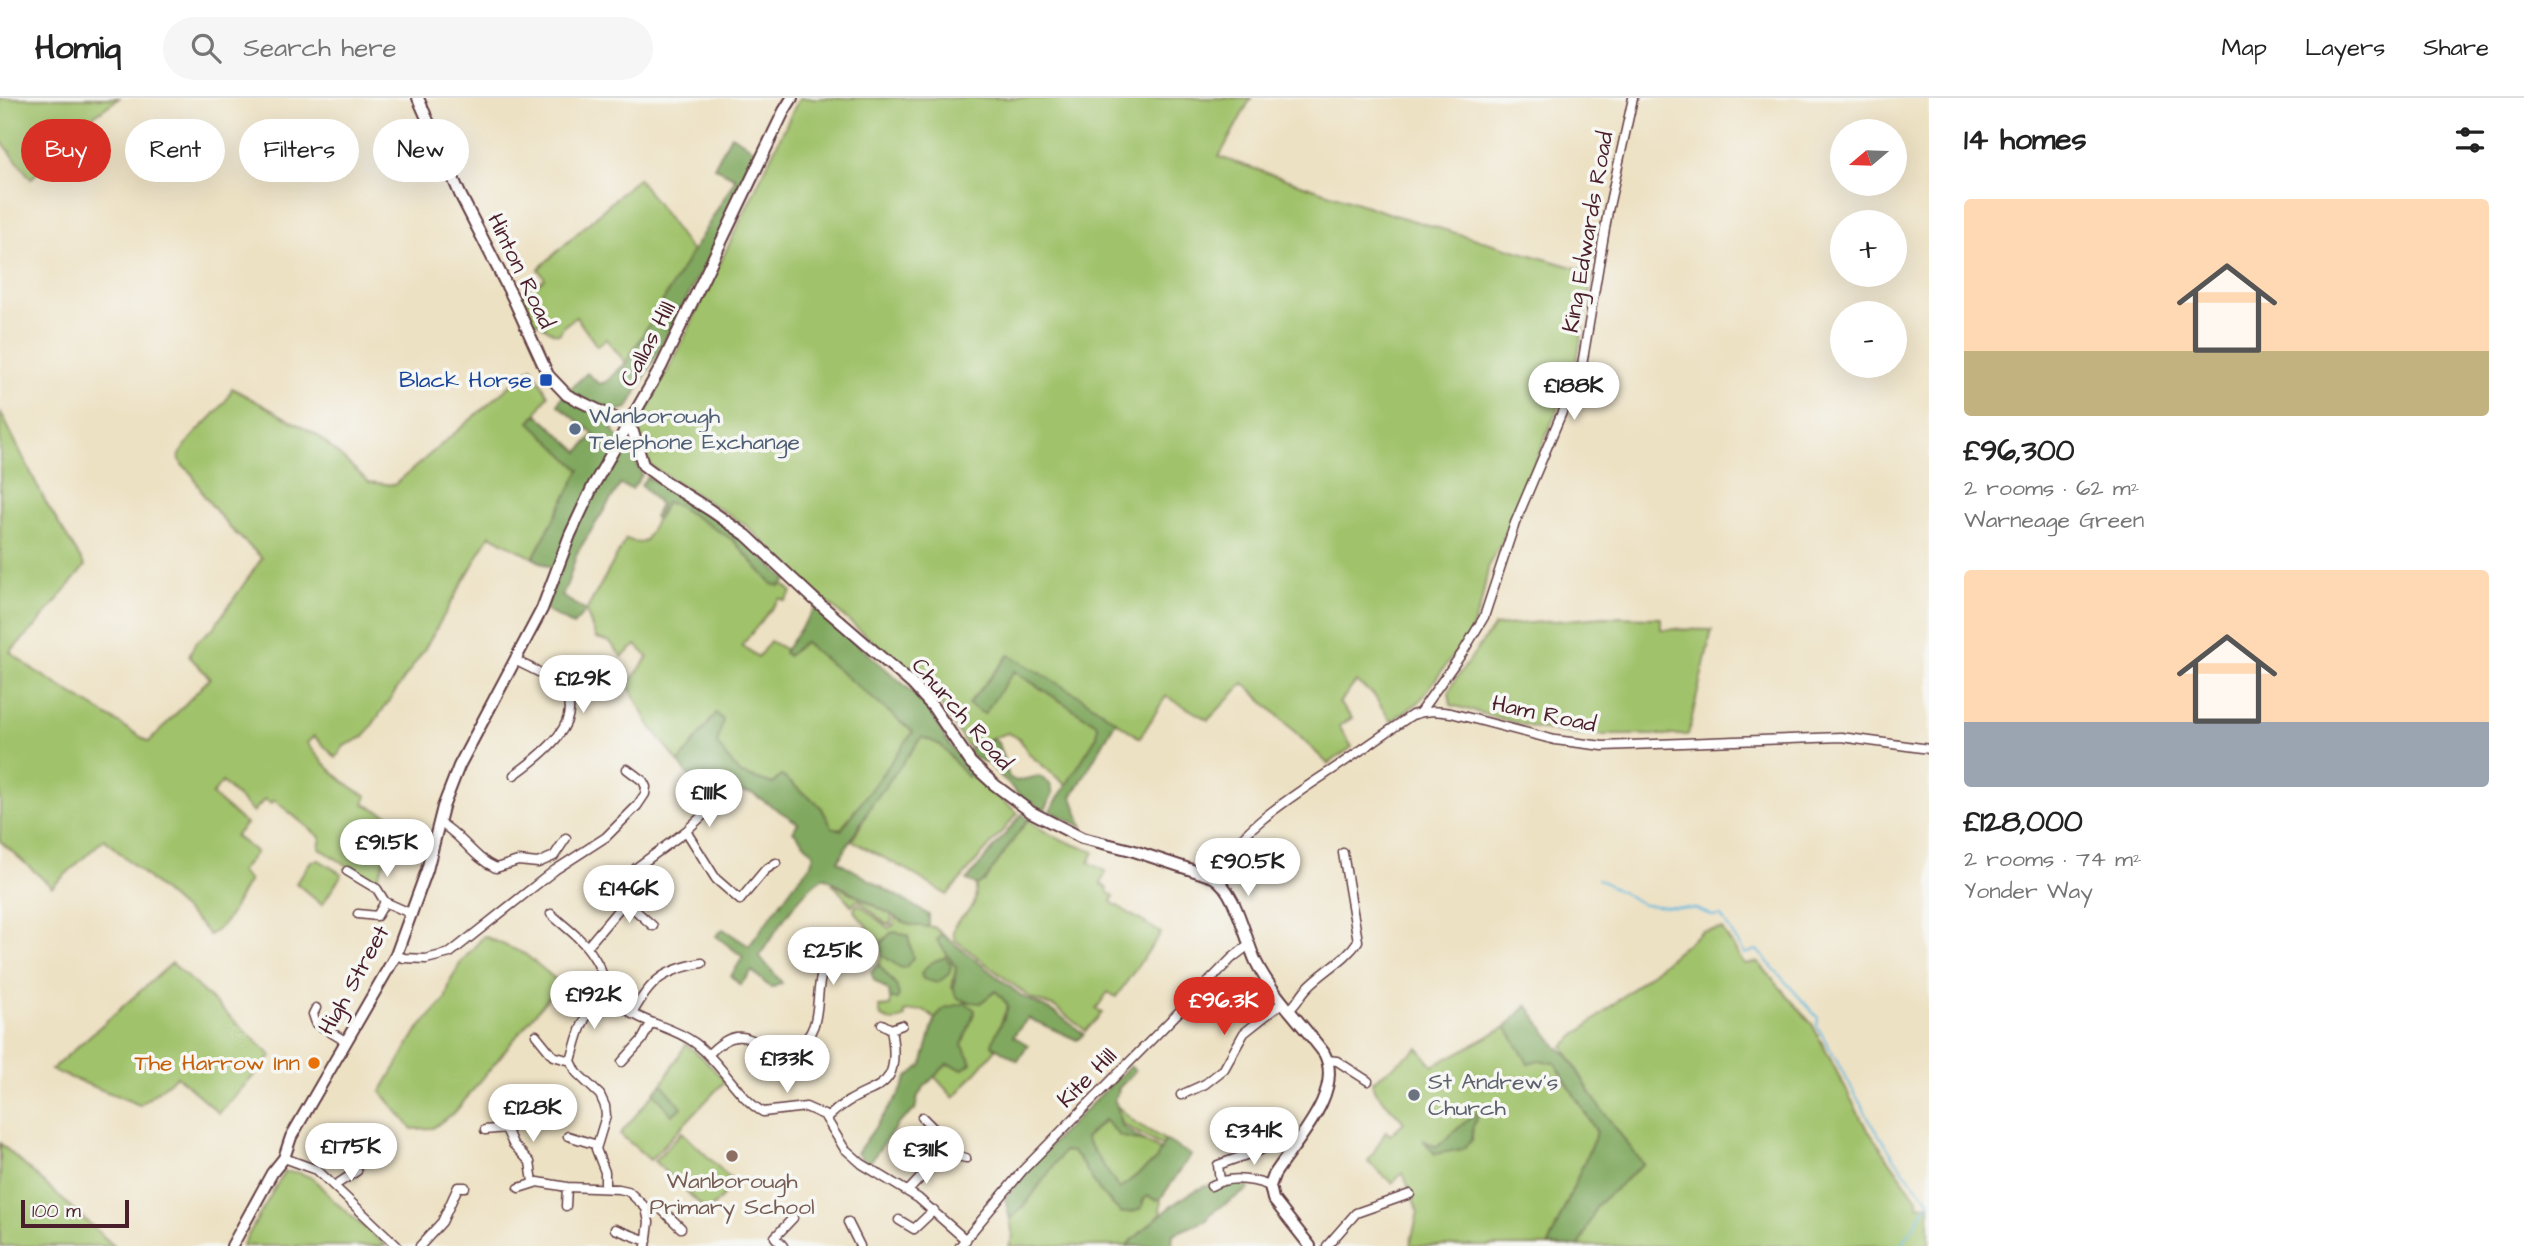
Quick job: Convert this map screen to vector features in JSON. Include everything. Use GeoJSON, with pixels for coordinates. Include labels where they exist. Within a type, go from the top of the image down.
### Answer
{"type":"FeatureCollection","features":[{"type":"Feature","properties":{"kind":"street","name":"Hinton Road"},"geometry":{"type":"LineString","coordinates":[[418,98],[460,194],[513,298],[548,375],[567,395],[628,424]]}},
{"type":"Feature","properties":{"kind":"street","name":"Callas Hill"},"geometry":{"type":"LineString","coordinates":[[542,609],[570,535],[619,438],[662,367],[792,98]]}},
{"type":"Feature","properties":{"kind":"street","name":"King Edwards Road"},"geometry":{"type":"LineString","coordinates":[[1420,712],[1463,652],[1484,617],[1515,523],[1582,365],[1608,211],[1633,98]]}},
{"type":"Feature","properties":{"kind":"street"},"geometry":{"type":"LineString","coordinates":[[611,416],[619,438]]}},
{"type":"Feature","properties":{"kind":"street","name":"Church Road"},"geometry":{"type":"LineString","coordinates":[[628,424],[643,465],[746,535],[814,599],[912,684],[933,707],[971,763],[995,785],[1031,811],[1082,838],[1131,850],[1213,877]]}},
{"type":"Feature","properties":{"kind":"street","name":"High Street"},"geometry":{"type":"LineString","coordinates":[[232,1246],[272,1173],[284,1158],[291,1137],[345,1041],[396,955],[436,843],[448,791],[542,609]]}},
{"type":"Feature","properties":{"kind":"street"},"geometry":{"type":"LineString","coordinates":[[514,775],[557,738],[567,724],[569,713],[566,696],[559,685],[515,660]]}},
{"type":"Feature","properties":{"kind":"street"},"geometry":{"type":"LineString","coordinates":[[1310,1246],[1276,1203],[1270,1186],[1273,1175],[1326,1095],[1330,1072],[1328,1060],[1262,972],[1232,901],[1220,882],[1213,877],[1245,836],[1297,792],[1420,712]]}},
{"type":"Feature","properties":{"kind":"street","name":"Ham Road"},"geometry":{"type":"LineString","coordinates":[[1420,712],[1451,713],[1555,740],[1603,746],[1841,737],[1929,749]]}},
{"type":"Feature","properties":{"kind":"street"},"geometry":{"type":"LineString","coordinates":[[396,955],[404,958],[431,958],[450,953],[555,870],[606,837],[637,806],[645,794],[643,781],[627,769]]}},
{"type":"Feature","properties":{"kind":"street"},"geometry":{"type":"LineString","coordinates":[[587,947],[626,902],[632,889],[634,873],[639,866],[686,831],[713,806]]}},
{"type":"Feature","properties":{"kind":"street"},"geometry":{"type":"LineString","coordinates":[[440,823],[453,830],[477,856],[496,868],[518,861],[538,863],[554,856],[566,838]]}},
{"type":"Feature","properties":{"kind":"street"},"geometry":{"type":"LineString","coordinates":[[686,831],[716,879],[743,903],[765,870],[775,863]]}},
{"type":"Feature","properties":{"kind":"street"},"geometry":{"type":"LineString","coordinates":[[1181,1095],[1205,1084],[1224,1069],[1244,1033],[1286,1006],[1299,1001],[1306,989],[1358,941],[1343,853]]}},
{"type":"Feature","properties":{"kind":"street"},"geometry":{"type":"LineString","coordinates":[[346,871],[377,889],[385,902],[412,914]]}},
{"type":"Feature","properties":{"kind":"street"},"geometry":{"type":"LineString","coordinates":[[358,914],[377,916],[385,902]]}},
{"type":"Feature","properties":{"kind":"street"},"geometry":{"type":"LineString","coordinates":[[626,902],[653,926]]}},
{"type":"Feature","properties":{"kind":"street"},"geometry":{"type":"LineString","coordinates":[[553,920],[587,947],[620,1004],[651,1023],[687,1037],[763,1112],[806,1107],[820,1112],[827,1118],[844,1148],[862,1164],[934,1210],[963,1243]]}},
{"type":"Feature","properties":{"kind":"street","name":"Kite Hill"},"geometry":{"type":"LineString","coordinates":[[963,1243],[1023,1170],[1249,945]]}},
{"type":"Feature","properties":{"kind":"street"},"geometry":{"type":"LineString","coordinates":[[805,954],[822,970]]}},
{"type":"Feature","properties":{"kind":"street"},"geometry":{"type":"LineString","coordinates":[[708,1055],[726,1039],[738,1035],[772,1051],[795,1049],[813,1030],[817,1019],[818,986],[822,970],[832,956]]}},
{"type":"Feature","properties":{"kind":"street"},"geometry":{"type":"LineString","coordinates":[[632,1013],[653,981],[702,963]]}},
{"type":"Feature","properties":{"kind":"street"},"geometry":{"type":"LineString","coordinates":[[606,1188],[605,1172],[597,1157],[597,1145],[606,1116],[604,1102],[577,1073],[571,1061],[583,1020],[598,1002],[612,994]]}},
{"type":"Feature","properties":{"kind":"street"},"geometry":{"type":"LineString","coordinates":[[316,1008],[313,1014],[316,1023],[345,1041]]}},
{"type":"Feature","properties":{"kind":"street"},"geometry":{"type":"LineString","coordinates":[[628,1060],[651,1023]]}},
{"type":"Feature","properties":{"kind":"street"},"geometry":{"type":"LineString","coordinates":[[882,1024],[891,1029],[902,1025]]}},
{"type":"Feature","properties":{"kind":"street"},"geometry":{"type":"LineString","coordinates":[[827,1118],[848,1100],[880,1085],[890,1077],[895,1055],[891,1029]]}},
{"type":"Feature","properties":{"kind":"street"},"geometry":{"type":"LineString","coordinates":[[536,1035],[553,1056],[571,1061]]}},
{"type":"Feature","properties":{"kind":"street"},"geometry":{"type":"LineString","coordinates":[[795,1049],[797,1063]]}},
{"type":"Feature","properties":{"kind":"street"},"geometry":{"type":"LineString","coordinates":[[1328,1060],[1337,1061],[1368,1081]]}},
{"type":"Feature","properties":{"kind":"street"},"geometry":{"type":"LineString","coordinates":[[518,1101],[509,1115],[506,1128],[510,1141],[530,1162],[533,1182]]}},
{"type":"Feature","properties":{"kind":"street"},"geometry":{"type":"LineString","coordinates":[[922,1117],[941,1136],[944,1153]]}},
{"type":"Feature","properties":{"kind":"street"},"geometry":{"type":"LineString","coordinates":[[485,1130],[506,1128]]}},
{"type":"Feature","properties":{"kind":"street"},"geometry":{"type":"LineString","coordinates":[[568,1136],[597,1145]]}},
{"type":"Feature","properties":{"kind":"street"},"geometry":{"type":"LineString","coordinates":[[1220,1181],[1218,1165],[1271,1146]]}},
{"type":"Feature","properties":{"kind":"street"},"geometry":{"type":"LineString","coordinates":[[908,1191],[944,1153]]}},
{"type":"Feature","properties":{"kind":"street"},"geometry":{"type":"LineString","coordinates":[[944,1153],[966,1158]]}},
{"type":"Feature","properties":{"kind":"street"},"geometry":{"type":"LineString","coordinates":[[284,1158],[317,1170],[397,1246]]}},
{"type":"Feature","properties":{"kind":"street"},"geometry":{"type":"LineString","coordinates":[[334,1186],[356,1171]]}},
{"type":"Feature","properties":{"kind":"street"},"geometry":{"type":"LineString","coordinates":[[1211,1186],[1220,1181],[1246,1179],[1270,1186]]}},
{"type":"Feature","properties":{"kind":"street"},"geometry":{"type":"LineString","coordinates":[[519,1188],[533,1182],[628,1191],[646,1208],[649,1222],[646,1243],[615,1229]]}},
{"type":"Feature","properties":{"kind":"street"},"geometry":{"type":"LineString","coordinates":[[420,1246],[442,1222],[458,1187],[464,1187]]}},
{"type":"Feature","properties":{"kind":"street"},"geometry":{"type":"LineString","coordinates":[[566,1206],[567,1187]]}},
{"type":"Feature","properties":{"kind":"street"},"geometry":{"type":"LineString","coordinates":[[1326,1246],[1356,1213],[1410,1194]]}},
{"type":"Feature","properties":{"kind":"street"},"geometry":{"type":"LineString","coordinates":[[646,1208],[657,1205],[681,1228]]}},
{"type":"Feature","properties":{"kind":"street"},"geometry":{"type":"LineString","coordinates":[[899,1220],[914,1229],[934,1210]]}},
{"type":"Feature","properties":{"kind":"street"},"geometry":{"type":"LineString","coordinates":[[783,1246],[775,1237],[793,1218]]}},
{"type":"Feature","properties":{"kind":"street"},"geometry":{"type":"LineString","coordinates":[[848,1222],[860,1246]]}},
{"type":"Feature","properties":{"kind":"green space"},"geometry":{"type":"Polygon","coordinates":[[[0,98],[119,98],[89,119],[21,119],[21,166],[0,139],[0,98]]]}},
{"type":"Feature","properties":{"kind":"green space"},"geometry":{"type":"Polygon","coordinates":[[[799,98],[1251,98],[1219,157],[1394,215],[1593,273],[1576,365],[1501,544],[1489,564],[1481,604],[1471,631],[1419,702],[1391,721],[1373,694],[1356,682],[1339,703],[1352,718],[1339,726],[1352,747],[1328,764],[1244,683],[1208,720],[1166,696],[1140,738],[1079,696],[1009,655],[969,705],[984,713],[1013,671],[1098,725],[1097,736],[1067,786],[1029,754],[1019,738],[1008,733],[967,746],[934,694],[806,584],[747,526],[651,466],[637,435],[637,429],[677,353],[799,98]]]}},
{"type":"Feature","properties":{"kind":"green space"},"geometry":{"type":"Polygon","coordinates":[[[731,135],[759,152],[715,246],[628,408],[609,413],[568,391],[587,373],[599,384],[606,382],[626,363],[736,178],[714,167],[731,135]]]}},
{"type":"Feature","properties":{"kind":"green space"},"geometry":{"type":"Polygon","coordinates":[[[638,178],[692,252],[626,363],[606,339],[597,346],[576,317],[565,325],[559,334],[539,323],[531,322],[520,298],[545,278],[538,269],[638,178]]]}},
{"type":"Feature","properties":{"kind":"green space"},"geometry":{"type":"Polygon","coordinates":[[[532,367],[548,395],[531,422],[580,470],[533,558],[490,535],[424,650],[364,737],[344,746],[336,758],[314,736],[307,743],[334,773],[367,796],[364,804],[402,821],[375,883],[319,848],[321,838],[274,800],[271,804],[265,799],[253,812],[222,782],[212,795],[246,824],[235,836],[256,852],[240,872],[249,881],[223,924],[209,935],[104,839],[52,887],[0,841],[0,411],[46,503],[85,566],[36,626],[10,652],[149,742],[210,678],[189,656],[195,643],[214,627],[262,558],[229,527],[204,496],[179,457],[191,438],[222,406],[232,388],[317,435],[369,482],[394,485],[532,367]]]}},
{"type":"Feature","properties":{"kind":"green space"},"geometry":{"type":"Polygon","coordinates":[[[562,396],[609,420],[614,433],[622,442],[628,442],[642,475],[632,489],[620,485],[577,553],[562,596],[586,611],[573,625],[545,610],[559,572],[533,558],[580,470],[530,422],[537,414],[579,452],[594,434],[558,405],[562,396]]]}},
{"type":"Feature","properties":{"kind":"green space"},"geometry":{"type":"Polygon","coordinates":[[[647,477],[693,502],[735,532],[787,580],[780,586],[772,584],[733,540],[676,505],[666,502],[657,519],[654,517],[660,505],[641,485],[647,477]]]}},
{"type":"Feature","properties":{"kind":"green space"},"geometry":{"type":"Polygon","coordinates":[[[666,502],[676,505],[733,540],[772,584],[783,584],[792,592],[785,601],[780,598],[742,645],[758,657],[770,641],[786,650],[785,653],[804,642],[914,732],[840,830],[832,827],[821,807],[781,775],[773,784],[739,773],[717,744],[722,720],[712,718],[679,763],[650,725],[628,685],[648,657],[636,645],[622,657],[610,642],[596,638],[586,611],[626,539],[639,543],[645,541],[666,502]]]}},
{"type":"Feature","properties":{"kind":"green space"},"geometry":{"type":"Polygon","coordinates":[[[815,608],[925,703],[946,740],[972,774],[967,777],[941,745],[922,737],[872,804],[838,861],[929,915],[929,927],[910,925],[824,877],[796,902],[759,956],[782,983],[771,988],[752,971],[740,985],[731,976],[743,957],[716,936],[723,929],[749,946],[810,866],[814,854],[793,831],[798,823],[753,794],[733,790],[713,806],[679,763],[716,713],[723,720],[717,744],[739,773],[773,784],[781,775],[821,807],[832,827],[841,830],[913,732],[804,642],[788,656],[784,652],[815,608]]]}},
{"type":"Feature","properties":{"kind":"green space"},"geometry":{"type":"Polygon","coordinates":[[[1603,617],[1661,618],[1661,629],[1712,630],[1688,735],[1579,735],[1536,728],[1451,705],[1449,693],[1453,683],[1494,626],[1603,617]]]}},
{"type":"Feature","properties":{"kind":"green space"},"geometry":{"type":"Polygon","coordinates":[[[1009,655],[1116,721],[1072,797],[1083,827],[1050,811],[1097,736],[1098,725],[1014,671],[984,714],[968,704],[1009,655]]]}},
{"type":"Feature","properties":{"kind":"green space"},"geometry":{"type":"Polygon","coordinates":[[[922,736],[941,745],[967,777],[970,775],[1018,813],[947,895],[852,841],[872,804],[922,736]]]}},
{"type":"Feature","properties":{"kind":"green space"},"geometry":{"type":"Polygon","coordinates":[[[994,739],[998,743],[1009,777],[1016,781],[1039,776],[1050,784],[1053,793],[1045,810],[1020,796],[990,765],[972,756],[968,749],[994,739]]]}},
{"type":"Feature","properties":{"kind":"green space"},"geometry":{"type":"Polygon","coordinates":[[[1022,814],[1028,819],[985,880],[976,885],[967,880],[1022,814]]]}},
{"type":"Feature","properties":{"kind":"green space"},"geometry":{"type":"Polygon","coordinates":[[[1028,819],[1051,835],[1094,852],[1089,862],[1106,872],[1101,884],[1114,896],[1111,902],[1161,933],[1116,997],[1108,992],[1096,1009],[1102,1013],[1086,1031],[1055,1007],[1032,999],[955,940],[953,934],[956,924],[974,903],[976,885],[985,880],[1028,819]]]}},
{"type":"Feature","properties":{"kind":"green space"},"geometry":{"type":"Polygon","coordinates":[[[319,860],[342,874],[322,905],[296,883],[311,861],[319,860]]]}},
{"type":"Feature","properties":{"kind":"green space"},"geometry":{"type":"Polygon","coordinates":[[[832,883],[892,915],[891,924],[886,924],[860,901],[856,901],[852,906],[832,883]]]}},
{"type":"Feature","properties":{"kind":"green space"},"geometry":{"type":"Polygon","coordinates":[[[859,904],[888,928],[894,925],[895,917],[910,925],[934,927],[942,934],[938,940],[956,967],[952,988],[980,1003],[996,991],[1008,1005],[992,1045],[996,1049],[954,1098],[934,1076],[947,1064],[963,1069],[970,1058],[962,1045],[975,1010],[953,1006],[935,1019],[924,1010],[904,1012],[905,1017],[893,1022],[881,1017],[879,1007],[890,1006],[890,999],[897,999],[896,985],[878,964],[882,955],[901,967],[891,933],[881,943],[854,911],[859,904]]]}},
{"type":"Feature","properties":{"kind":"green space"},"geometry":{"type":"Polygon","coordinates":[[[1722,929],[1744,964],[1758,962],[1812,1024],[1865,1126],[1917,1199],[1918,1206],[1929,1204],[1929,1246],[1579,1246],[1597,1205],[1643,1164],[1598,1105],[1563,1046],[1702,931],[1722,929]]]}},
{"type":"Feature","properties":{"kind":"green space"},"geometry":{"type":"Polygon","coordinates":[[[891,933],[908,936],[913,958],[906,967],[901,968],[882,955],[881,943],[891,933]]]}},
{"type":"Feature","properties":{"kind":"green space"},"geometry":{"type":"Polygon","coordinates":[[[942,934],[1023,997],[1056,1013],[1084,1034],[1077,1040],[1028,1018],[1013,1036],[1028,1045],[1018,1061],[992,1045],[1008,1005],[996,991],[980,1003],[957,997],[954,989],[956,967],[937,940],[942,934]]]}},
{"type":"Feature","properties":{"kind":"green space"},"geometry":{"type":"Polygon","coordinates":[[[484,936],[525,954],[560,983],[456,1111],[433,1128],[412,1129],[381,1092],[416,1032],[445,1000],[451,980],[461,962],[484,936]]]}},
{"type":"Feature","properties":{"kind":"green space"},"geometry":{"type":"Polygon","coordinates":[[[946,957],[951,965],[949,974],[937,983],[923,979],[921,974],[926,968],[946,957]]]}},
{"type":"Feature","properties":{"kind":"green space"},"geometry":{"type":"Polygon","coordinates":[[[172,963],[272,1056],[219,1113],[177,1076],[140,1105],[51,1070],[172,963]]]}},
{"type":"Feature","properties":{"kind":"green space"},"geometry":{"type":"Polygon","coordinates":[[[878,964],[896,985],[899,995],[897,999],[890,999],[889,991],[874,980],[871,972],[878,964]]]}},
{"type":"Feature","properties":{"kind":"green space"},"geometry":{"type":"Polygon","coordinates":[[[966,1003],[975,1010],[962,1045],[971,1063],[963,1069],[947,1064],[924,1087],[918,1096],[915,1110],[898,1124],[870,1162],[865,1162],[857,1153],[901,1091],[907,1078],[922,1065],[935,1019],[944,1008],[966,1003]]]}},
{"type":"Feature","properties":{"kind":"green space"},"geometry":{"type":"Polygon","coordinates":[[[1527,1005],[1557,1047],[1567,1054],[1598,1105],[1643,1164],[1597,1205],[1579,1246],[1548,1246],[1597,1132],[1555,1063],[1539,1060],[1528,1063],[1506,1027],[1527,1005]]]}},
{"type":"Feature","properties":{"kind":"green space"},"geometry":{"type":"Polygon","coordinates":[[[1506,1027],[1539,1060],[1555,1063],[1597,1133],[1548,1246],[1410,1246],[1418,1212],[1403,1173],[1392,1183],[1368,1162],[1386,1131],[1390,1135],[1404,1122],[1374,1090],[1372,1082],[1418,1048],[1433,1066],[1506,1027]]]}},
{"type":"Feature","properties":{"kind":"green space"},"geometry":{"type":"Polygon","coordinates":[[[686,1044],[725,1081],[650,1160],[620,1134],[662,1084],[686,1044]]]}},
{"type":"Feature","properties":{"kind":"green space"},"geometry":{"type":"Polygon","coordinates":[[[1130,1066],[1135,1071],[1118,1089],[1114,1099],[1121,1126],[1146,1142],[1120,1136],[1104,1120],[1085,1138],[1119,1189],[1156,1160],[1165,1140],[1191,1155],[1161,1198],[1156,1200],[1147,1196],[1143,1199],[1142,1208],[1121,1213],[1099,1190],[1078,1157],[1072,1152],[1064,1151],[1028,1201],[1010,1220],[1005,1198],[1019,1180],[1049,1146],[1130,1066]]]}},
{"type":"Feature","properties":{"kind":"green space"},"geometry":{"type":"Polygon","coordinates":[[[662,1084],[682,1107],[672,1115],[654,1092],[662,1084]]]}},
{"type":"Feature","properties":{"kind":"green space"},"geometry":{"type":"Polygon","coordinates":[[[1117,1106],[1136,1123],[1165,1140],[1162,1146],[1122,1124],[1117,1106]]]}},
{"type":"Feature","properties":{"kind":"green space"},"geometry":{"type":"Polygon","coordinates":[[[1481,1108],[1473,1126],[1472,1140],[1463,1149],[1435,1154],[1423,1140],[1437,1147],[1481,1108]]]}},
{"type":"Feature","properties":{"kind":"green space"},"geometry":{"type":"Polygon","coordinates":[[[1105,1120],[1120,1136],[1146,1142],[1161,1150],[1156,1160],[1119,1189],[1085,1138],[1105,1120]]]}},
{"type":"Feature","properties":{"kind":"green space"},"geometry":{"type":"Polygon","coordinates":[[[682,1132],[735,1183],[708,1212],[654,1161],[682,1132]]]}},
{"type":"Feature","properties":{"kind":"green space"},"geometry":{"type":"Polygon","coordinates":[[[0,1143],[114,1246],[0,1246],[0,1143]]]}},
{"type":"Feature","properties":{"kind":"green space"},"geometry":{"type":"Polygon","coordinates":[[[1064,1151],[1072,1152],[1078,1157],[1099,1190],[1116,1208],[1142,1203],[1147,1196],[1156,1200],[1161,1198],[1160,1215],[1126,1246],[1009,1246],[1013,1236],[1010,1220],[1028,1201],[1064,1151]]]}},
{"type":"Feature","properties":{"kind":"green space"},"geometry":{"type":"Polygon","coordinates":[[[284,1172],[297,1172],[313,1178],[334,1201],[386,1246],[242,1246],[284,1172]]]}},
{"type":"Feature","properties":{"kind":"green space"},"geometry":{"type":"Polygon","coordinates":[[[1243,1182],[1249,1189],[1211,1213],[1207,1220],[1173,1234],[1172,1246],[1126,1246],[1161,1214],[1190,1193],[1243,1182]]]}},
{"type":"Feature","properties":{"kind":"waterway"},"geometry":{"type":"LineString","coordinates":[[1598,879],[1644,905],[1696,909],[1713,916],[1721,916],[1745,954],[1757,950],[1818,1018],[1817,1026],[1881,1139],[1929,1200]]}},
{"type":"Feature","properties":{"kind":"waterway"},"geometry":{"type":"LineString","coordinates":[[1901,1246],[1929,1202]]}},
{"type":"Feature","properties":{"kind":"place","name":"Black Horse"},"geometry":{"type":"Point","coordinates":[546,380]}},
{"type":"Feature","properties":{"kind":"place","name":"Wanborough Telephone Exchange"},"geometry":{"type":"Point","coordinates":[575,429]}},
{"type":"Feature","properties":{"kind":"place","name":"The Harrow Inn"},"geometry":{"type":"Point","coordinates":[314,1063]}},
{"type":"Feature","properties":{"kind":"place","name":"St Andrew's Church"},"geometry":{"type":"Point","coordinates":[1414,1095]}},
{"type":"Feature","properties":{"kind":"place","name":"Wanborough Primary School"},"geometry":{"type":"Point","coordinates":[732,1156]}}]}
